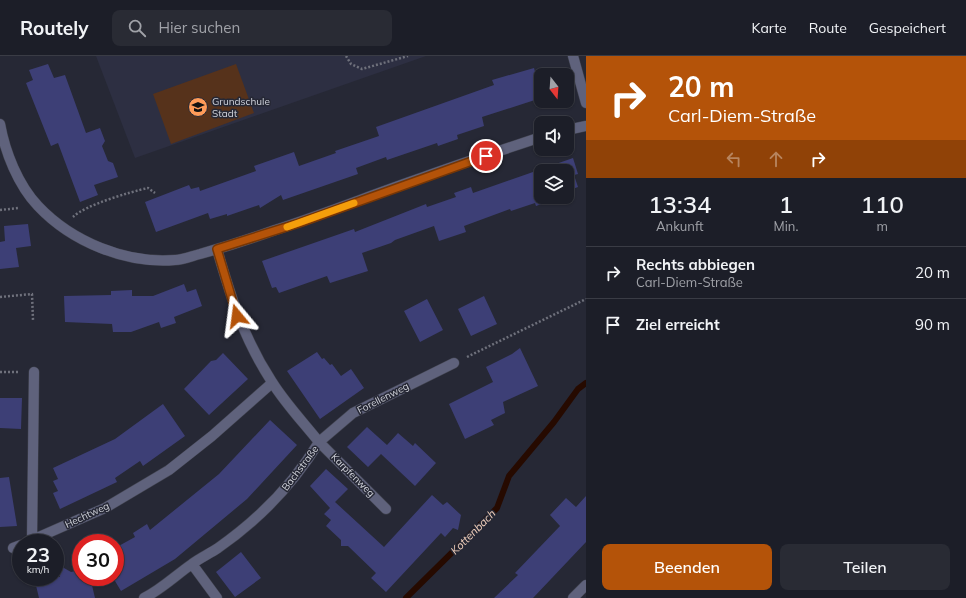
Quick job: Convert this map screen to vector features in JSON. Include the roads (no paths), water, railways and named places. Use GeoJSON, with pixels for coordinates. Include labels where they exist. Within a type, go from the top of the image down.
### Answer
{"type":"FeatureCollection","features":[{"type":"Feature","properties":{"kind":"street"},"geometry":{"type":"LineString","coordinates":[[573,56],[586,103]]}},
{"type":"Feature","properties":{"kind":"street"},"geometry":{"type":"LineString","coordinates":[[0,124],[9,155],[28,192],[38,206],[78,237],[104,250],[139,259],[176,260],[217,249],[299,223],[424,177],[534,139]]}},
{"type":"Feature","properties":{"kind":"street"},"geometry":{"type":"LineString","coordinates":[[574,129],[586,126]]}},
{"type":"Feature","properties":{"kind":"street","name":"Bachstraße"},"geometry":{"type":"LineString","coordinates":[[144,598],[159,590],[192,564],[218,548],[276,498],[296,476],[319,442],[272,383],[253,350],[237,316],[217,249]]}},
{"type":"Feature","properties":{"kind":"street","name":"Forellenweg"},"geometry":{"type":"LineString","coordinates":[[319,442],[353,413],[454,363]]}},
{"type":"Feature","properties":{"kind":"street","name":"Hechtweg"},"geometry":{"type":"LineString","coordinates":[[28,534],[34,372]]}},
{"type":"Feature","properties":{"kind":"street","name":"Hechtweg"},"geometry":{"type":"LineString","coordinates":[[44,534],[104,508],[169,470],[212,436],[272,383]]}},
{"type":"Feature","properties":{"kind":"street","name":"Karpfenweg"},"geometry":{"type":"LineString","coordinates":[[319,442],[386,509]]}},
{"type":"Feature","properties":{"kind":"street"},"geometry":{"type":"LineString","coordinates":[[192,564],[217,598]]}},
{"type":"Feature","properties":{"kind":"street"},"geometry":{"type":"LineString","coordinates":[[573,598],[586,585]]}},
{"type":"Feature","properties":{"kind":"waterway","name":"Kottenbach"},"geometry":{"type":"LineString","coordinates":[[406,598],[497,508],[509,476],[554,422],[578,389],[586,383]]}},
{"type":"Feature","properties":{"kind":"place","name":"Grundschule Stadt"},"geometry":{"type":"Point","coordinates":[198,107]}}]}
